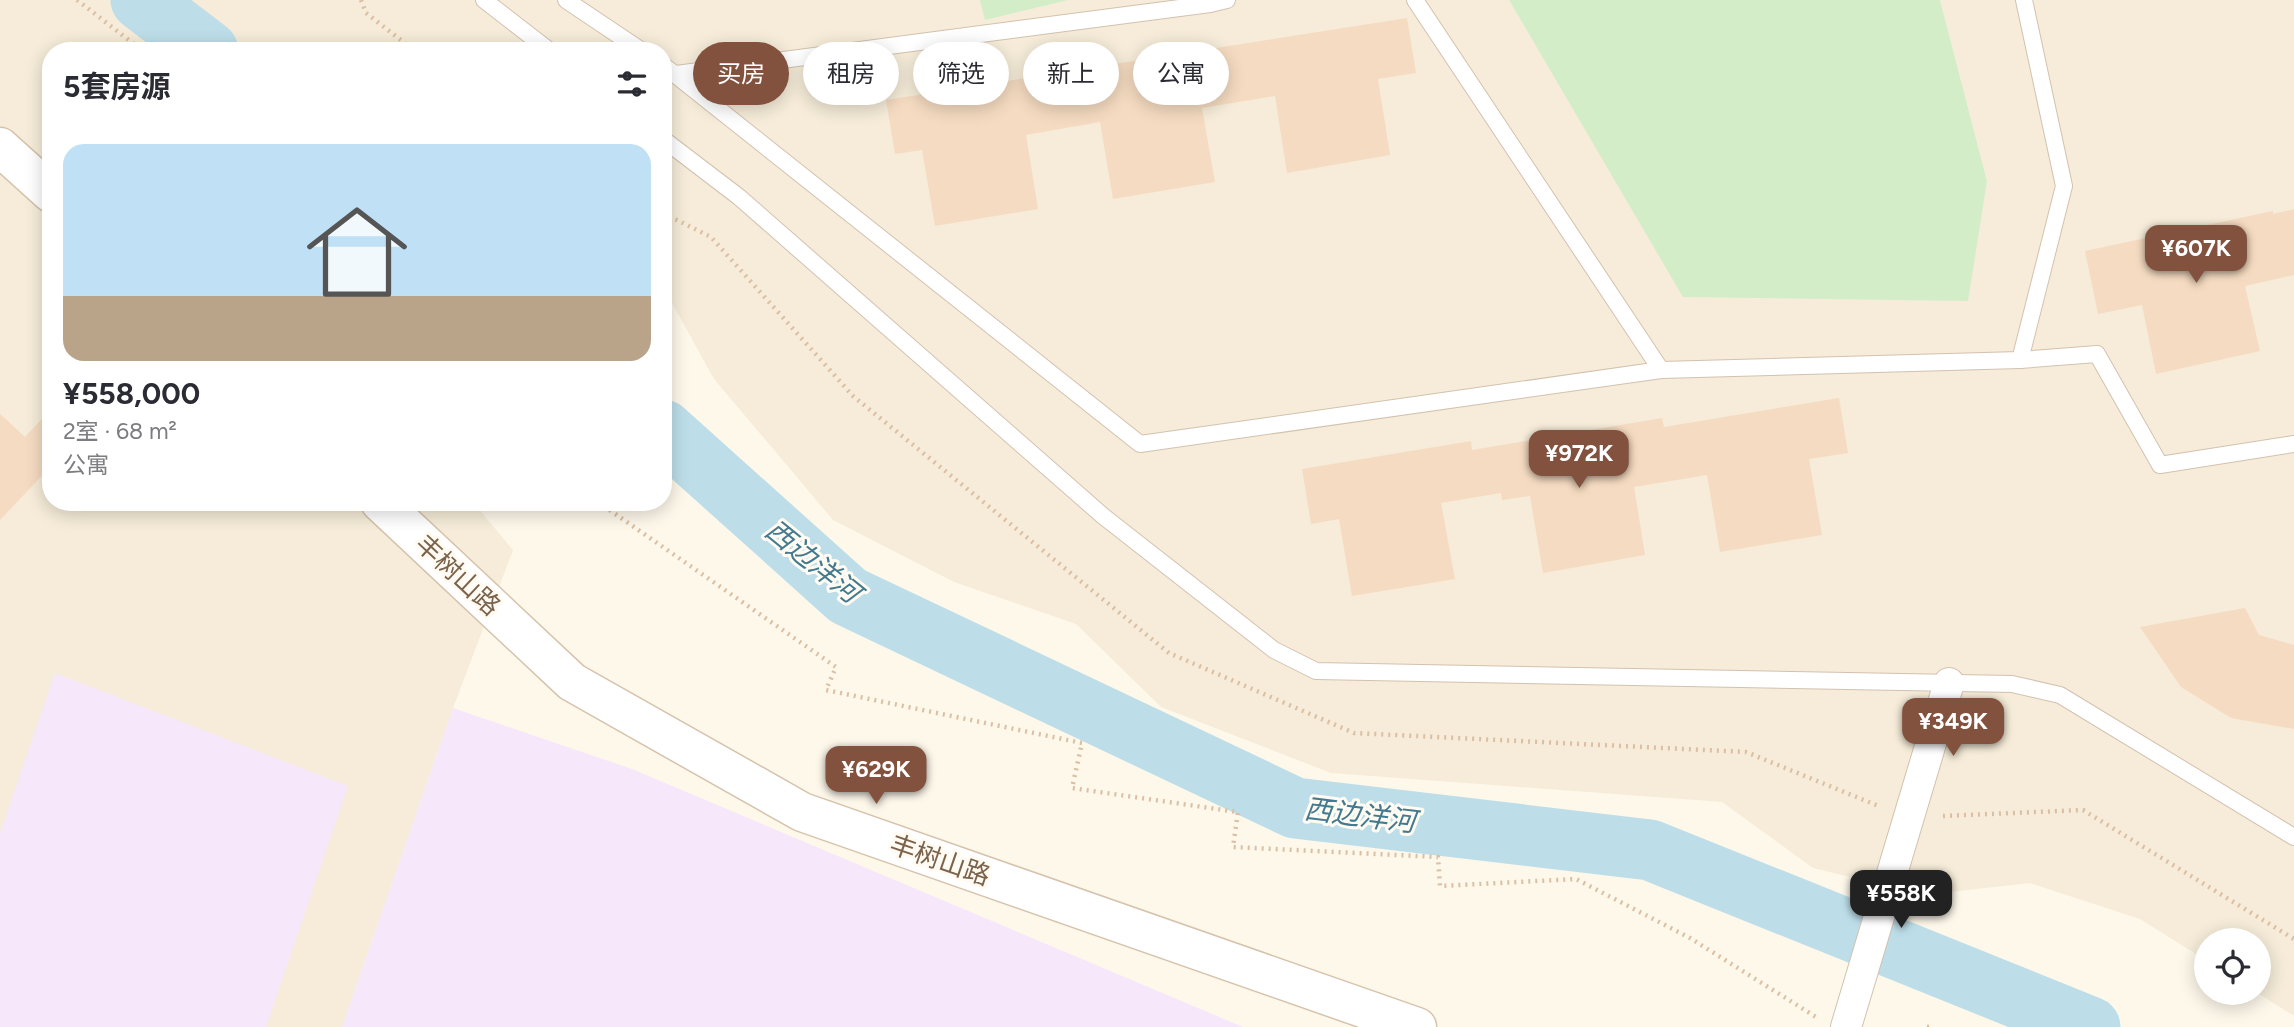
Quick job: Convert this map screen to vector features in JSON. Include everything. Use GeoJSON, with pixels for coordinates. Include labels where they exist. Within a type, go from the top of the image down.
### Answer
{"type":"FeatureCollection","features":[{"type":"Feature","properties":{"kind":"street"},"geometry":{"type":"LineString","coordinates":[[0,147],[42,185]]}},
{"type":"Feature","properties":{"kind":"street","name":"丰树山路"},"geometry":{"type":"LineString","coordinates":[[390,511],[572,682],[802,812],[1416,1027]]}},
{"type":"Feature","properties":{"kind":"street"},"geometry":{"type":"LineString","coordinates":[[1833,1023],[1908,818],[1949,682]]}},
{"type":"Feature","properties":{"kind":"lane"},"geometry":{"type":"LineString","coordinates":[[484,0],[538,42]]}},
{"type":"Feature","properties":{"kind":"lane"},"geometry":{"type":"LineString","coordinates":[[566,0],[629,42]]}},
{"type":"Feature","properties":{"kind":"lane"},"geometry":{"type":"LineString","coordinates":[[672,69],[1227,0]]}},
{"type":"Feature","properties":{"kind":"lane"},"geometry":{"type":"LineString","coordinates":[[1415,0],[1661,370]]}},
{"type":"Feature","properties":{"kind":"lane"},"geometry":{"type":"LineString","coordinates":[[2020,360],[2064,186],[2024,0]]}},
{"type":"Feature","properties":{"kind":"lane"},"geometry":{"type":"LineString","coordinates":[[672,71],[1140,444],[1661,370],[2020,360],[2097,354],[2160,465],[2294,444]]}},
{"type":"Feature","properties":{"kind":"lane"},"geometry":{"type":"LineString","coordinates":[[672,146],[739,197],[1103,516],[1274,650],[1316,671],[2012,684],[2060,695],[2294,837]]}},
{"type":"Feature","properties":{"kind":"path"},"geometry":{"type":"LineString","coordinates":[[77,0],[131,42]]}},
{"type":"Feature","properties":{"kind":"path"},"geometry":{"type":"LineString","coordinates":[[361,0],[366,13],[403,42]]}},
{"type":"Feature","properties":{"kind":"path"},"geometry":{"type":"LineString","coordinates":[[611,511],[836,667],[826,690],[1082,743],[1072,788],[1238,812],[1233,847],[1438,857],[1440,886],[1576,878],[1690,938],[1833,1023]]}},
{"type":"Feature","properties":{"kind":"path"},"geometry":{"type":"LineString","coordinates":[[1908,818],[2083,810],[2294,939]]}},
{"type":"Feature","properties":{"kind":"shaded area"},"geometry":{"type":"Polygon","coordinates":[[[0,0],[1509,0],[1563,91],[1967,301],[1987,181],[1940,0],[2294,0],[2294,1016],[2271,1001],[2271,928],[2194,928],[2194,953],[2140,919],[2030,883],[1924,895],[1813,868],[1722,802],[1331,773],[1161,707],[1076,624],[954,582],[833,520],[714,379],[672,303],[672,42],[42,42],[42,511],[480,511],[513,550],[453,708],[342,1027],[0,1027],[0,0]]]}},
{"type":"Feature","properties":{"kind":"shaded area"},"geometry":{"type":"Polygon","coordinates":[[[55,673],[348,786],[266,1027],[0,1027],[0,833],[55,673]]]}},
{"type":"Feature","properties":{"kind":"shaded area"},"geometry":{"type":"Polygon","coordinates":[[[453,708],[632,769],[1243,1027],[342,1027],[453,708]]]}},
{"type":"Feature","properties":{"kind":"green space"},"geometry":{"type":"Polygon","coordinates":[[[980,0],[1068,0],[985,20],[980,0]]]}},
{"type":"Feature","properties":{"kind":"green space"},"geometry":{"type":"Polygon","coordinates":[[[1509,0],[1940,0],[1987,181],[1968,301],[1683,297],[1509,0]]]}},
{"type":"Feature","properties":{"kind":"building"},"geometry":{"type":"Polygon","coordinates":[[[1407,18],[1416,73],[1378,79],[1390,155],[1287,173],[1275,96],[1229,104],[1229,46],[1407,18]]]}},
{"type":"Feature","properties":{"kind":"building"},"geometry":{"type":"Polygon","coordinates":[[[1133,61],[1133,105],[1220,105],[1202,108],[1215,182],[1113,199],[1100,122],[1026,135],[1038,209],[935,226],[922,150],[895,154],[887,105],[899,105],[899,98],[913,96],[913,105],[1009,105],[1009,81],[1023,78],[1023,105],[1119,105],[1119,63],[1133,61]]]}},
{"type":"Feature","properties":{"kind":"building"},"geometry":{"type":"Polygon","coordinates":[[[2294,209],[2294,275],[2245,286],[2260,351],[2156,374],[2142,305],[2098,314],[2085,251],[2273,211],[2273,214],[2294,209]]]}},
{"type":"Feature","properties":{"kind":"building"},"geometry":{"type":"Polygon","coordinates":[[[1839,398],[1848,453],[1809,459],[1822,535],[1720,552],[1707,475],[1634,487],[1645,555],[1543,573],[1530,496],[1502,500],[1501,493],[1441,503],[1455,579],[1352,596],[1339,519],[1311,524],[1302,469],[1471,441],[1472,450],[1662,418],[1664,427],[1839,398]]]}},
{"type":"Feature","properties":{"kind":"building"},"geometry":{"type":"Polygon","coordinates":[[[0,414],[25,437],[42,419],[42,476],[0,520],[0,414]]]}},
{"type":"Feature","properties":{"kind":"building"},"geometry":{"type":"Polygon","coordinates":[[[2245,608],[2259,635],[2294,645],[2294,729],[2231,718],[2181,687],[2140,627],[2245,608]]]}},
{"type":"Feature","properties":{"kind":"waterway","name":"西边洋河"},"geometry":{"type":"LineString","coordinates":[[141,0],[196,42]]}},
{"type":"Feature","properties":{"kind":"waterway","name":"西边洋河"},"geometry":{"type":"LineString","coordinates":[[672,438],[848,596],[1295,808],[1650,850],[2090,1027]]}}]}
